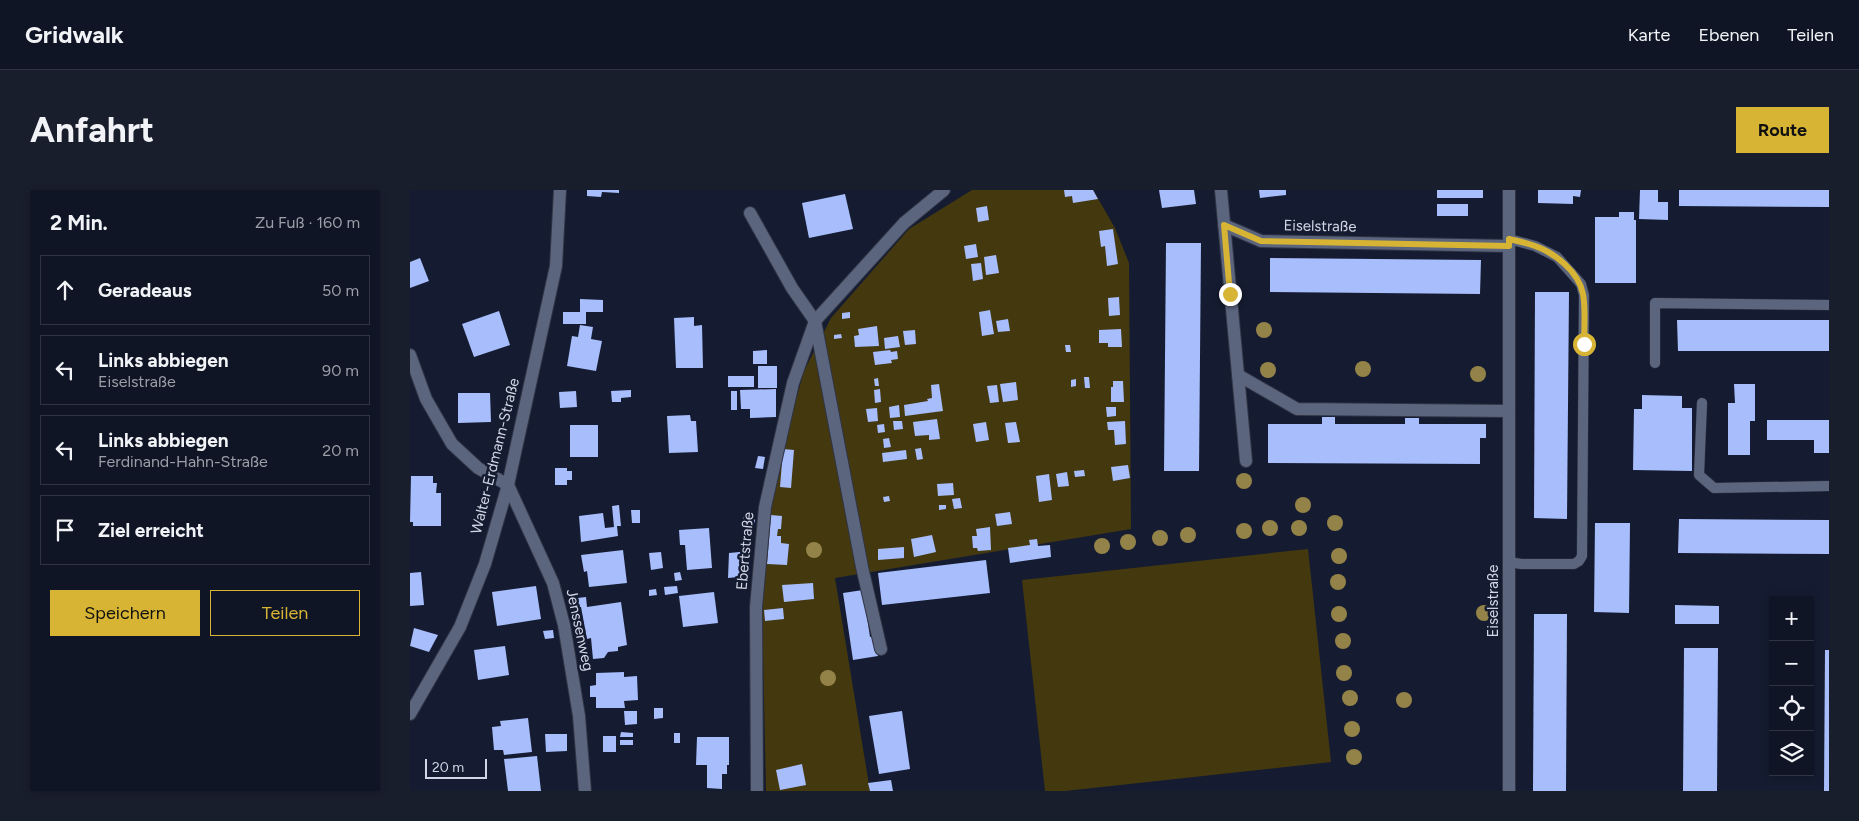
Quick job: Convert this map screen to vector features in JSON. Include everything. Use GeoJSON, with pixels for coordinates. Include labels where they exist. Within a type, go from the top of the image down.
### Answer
{"type":"FeatureCollection","features":[{"type":"Feature","properties":{"kind":"street","name":"Walter-Erdmann-Straße"},"geometry":{"type":"LineString","coordinates":[[410,714],[460,627],[485,564],[508,485],[556,266],[560,190]]}},
{"type":"Feature","properties":{"kind":"street"},"geometry":{"type":"LineString","coordinates":[[1221,190],[1246,461]]}},
{"type":"Feature","properties":{"kind":"street","name":"Eiselstraße"},"geometry":{"type":"LineString","coordinates":[[1509,190],[1509,791]]}},
{"type":"Feature","properties":{"kind":"street","name":"Ebertstraße"},"geometry":{"type":"LineString","coordinates":[[757,791],[756,607],[765,507],[793,383],[815,321],[904,223],[942,191]]}},
{"type":"Feature","properties":{"kind":"street"},"geometry":{"type":"LineString","coordinates":[[750,213],[792,288],[815,321],[862,567],[881,650]]}},
{"type":"Feature","properties":{"kind":"street","name":"Eiselstraße"},"geometry":{"type":"LineString","coordinates":[[1224,225],[1261,241],[1509,243]]}},
{"type":"Feature","properties":{"kind":"street"},"geometry":{"type":"LineString","coordinates":[[410,355],[426,399],[452,444],[478,468],[508,485]]}},
{"type":"Feature","properties":{"kind":"street"},"geometry":{"type":"LineString","coordinates":[[1238,376],[1297,410],[1510,410]]}},
{"type":"Feature","properties":{"kind":"street","name":"Jenssenweg"},"geometry":{"type":"LineString","coordinates":[[508,485],[553,582],[564,625],[579,716],[585,791]]}},
{"type":"Feature","properties":{"kind":"lane"},"geometry":{"type":"LineString","coordinates":[[1509,243],[1545,250],[1565,264],[1581,284],[1584,295],[1584,344],[1582,556],[1574,564],[1521,564],[1509,562]]}},
{"type":"Feature","properties":{"kind":"lane"},"geometry":{"type":"LineString","coordinates":[[1655,363],[1655,303],[1829,305]]}},
{"type":"Feature","properties":{"kind":"lane"},"geometry":{"type":"LineString","coordinates":[[1702,403],[1699,475],[1714,488],[1829,486]]}},
{"type":"Feature","properties":{"kind":"shaded area"},"geometry":{"type":"Polygon","coordinates":[[[972,190],[1093,190],[1115,228],[1129,263],[1131,529],[835,578],[870,791],[766,791],[762,608],[771,508],[782,449],[804,371],[831,318],[909,229],[972,190]]]}},
{"type":"Feature","properties":{"kind":"shaded area"},"geometry":{"type":"Polygon","coordinates":[[[1308,549],[1331,762],[1065,791],[1045,791],[1022,580],[1308,549]]]}},
{"type":"Feature","properties":{"kind":"building"},"geometry":{"type":"Polygon","coordinates":[[[587,190],[619,190],[619,193],[602,192],[601,197],[587,196],[587,190]]]}},
{"type":"Feature","properties":{"kind":"building"},"geometry":{"type":"Polygon","coordinates":[[[1064,190],[1093,190],[1098,199],[1073,203],[1072,196],[1065,197],[1064,190]]]}},
{"type":"Feature","properties":{"kind":"building"},"geometry":{"type":"Polygon","coordinates":[[[1159,190],[1194,190],[1196,204],[1162,208],[1159,190]]]}},
{"type":"Feature","properties":{"kind":"building"},"geometry":{"type":"Polygon","coordinates":[[[1259,190],[1286,190],[1286,195],[1260,198],[1259,190]]]}},
{"type":"Feature","properties":{"kind":"building"},"geometry":{"type":"Polygon","coordinates":[[[1437,190],[1483,190],[1483,198],[1437,198],[1437,190]]]}},
{"type":"Feature","properties":{"kind":"building"},"geometry":{"type":"Polygon","coordinates":[[[1538,190],[1581,190],[1580,197],[1573,196],[1573,204],[1538,203],[1538,190]]]}},
{"type":"Feature","properties":{"kind":"building"},"geometry":{"type":"Polygon","coordinates":[[[1640,190],[1658,190],[1658,202],[1668,202],[1668,220],[1639,219],[1640,190]]]}},
{"type":"Feature","properties":{"kind":"building"},"geometry":{"type":"Polygon","coordinates":[[[1679,190],[1829,190],[1829,207],[1679,206],[1679,190]]]}},
{"type":"Feature","properties":{"kind":"building"},"geometry":{"type":"Polygon","coordinates":[[[845,194],[853,229],[809,238],[802,203],[845,194]]]}},
{"type":"Feature","properties":{"kind":"building"},"geometry":{"type":"Polygon","coordinates":[[[1437,204],[1468,204],[1468,216],[1437,216],[1437,204]]]}},
{"type":"Feature","properties":{"kind":"building"},"geometry":{"type":"Polygon","coordinates":[[[987,206],[989,220],[978,222],[976,208],[987,206]]]}},
{"type":"Feature","properties":{"kind":"building"},"geometry":{"type":"Polygon","coordinates":[[[1619,212],[1634,212],[1634,220],[1636,220],[1636,283],[1595,283],[1595,217],[1619,217],[1619,212]]]}},
{"type":"Feature","properties":{"kind":"building"},"geometry":{"type":"Polygon","coordinates":[[[1113,229],[1118,264],[1107,266],[1105,246],[1101,247],[1099,231],[1113,229]]]}},
{"type":"Feature","properties":{"kind":"building"},"geometry":{"type":"Polygon","coordinates":[[[1166,243],[1201,243],[1199,471],[1164,471],[1166,243]]]}},
{"type":"Feature","properties":{"kind":"building"},"geometry":{"type":"Polygon","coordinates":[[[976,244],[978,257],[966,259],[964,246],[976,244]]]}},
{"type":"Feature","properties":{"kind":"building"},"geometry":{"type":"Polygon","coordinates":[[[996,255],[999,273],[986,275],[984,257],[996,255]]]}},
{"type":"Feature","properties":{"kind":"building"},"geometry":{"type":"Polygon","coordinates":[[[420,258],[429,281],[410,288],[410,262],[420,258]]]}},
{"type":"Feature","properties":{"kind":"building"},"geometry":{"type":"Polygon","coordinates":[[[1270,258],[1481,260],[1480,294],[1270,292],[1270,258]]]}},
{"type":"Feature","properties":{"kind":"building"},"geometry":{"type":"Polygon","coordinates":[[[981,263],[983,279],[973,281],[971,264],[981,263]]]}},
{"type":"Feature","properties":{"kind":"building"},"geometry":{"type":"Polygon","coordinates":[[[1535,292],[1569,292],[1567,519],[1534,518],[1535,292]]]}},
{"type":"Feature","properties":{"kind":"building"},"geometry":{"type":"Polygon","coordinates":[[[1119,297],[1120,315],[1109,316],[1108,298],[1119,297]]]}},
{"type":"Feature","properties":{"kind":"building"},"geometry":{"type":"Polygon","coordinates":[[[580,299],[603,300],[603,312],[586,312],[586,324],[563,324],[563,312],[580,312],[580,299]]]}},
{"type":"Feature","properties":{"kind":"building"},"geometry":{"type":"Polygon","coordinates":[[[990,310],[994,334],[982,336],[979,312],[990,310]]]}},
{"type":"Feature","properties":{"kind":"building"},"geometry":{"type":"Polygon","coordinates":[[[499,311],[510,345],[474,357],[462,324],[499,311]]]}},
{"type":"Feature","properties":{"kind":"building"},"geometry":{"type":"Polygon","coordinates":[[[850,312],[850,318],[842,319],[842,313],[850,312]]]}},
{"type":"Feature","properties":{"kind":"building"},"geometry":{"type":"Polygon","coordinates":[[[694,317],[694,326],[702,325],[703,368],[676,368],[674,318],[694,317]]]}},
{"type":"Feature","properties":{"kind":"building"},"geometry":{"type":"Polygon","coordinates":[[[1008,319],[1010,331],[998,332],[996,321],[1008,319]]]}},
{"type":"Feature","properties":{"kind":"building"},"geometry":{"type":"Polygon","coordinates":[[[1677,320],[1829,320],[1829,351],[1678,351],[1677,320]]]}},
{"type":"Feature","properties":{"kind":"building"},"geometry":{"type":"Polygon","coordinates":[[[580,325],[593,327],[591,339],[602,341],[596,371],[567,366],[572,336],[578,337],[580,325]]]}},
{"type":"Feature","properties":{"kind":"building"},"geometry":{"type":"Polygon","coordinates":[[[877,326],[879,346],[855,347],[854,336],[859,335],[858,329],[877,326]]]}},
{"type":"Feature","properties":{"kind":"building"},"geometry":{"type":"Polygon","coordinates":[[[1121,329],[1122,347],[1108,347],[1108,343],[1099,343],[1099,330],[1121,329]]]}},
{"type":"Feature","properties":{"kind":"building"},"geometry":{"type":"Polygon","coordinates":[[[915,330],[916,344],[905,345],[903,331],[915,330]]]}},
{"type":"Feature","properties":{"kind":"building"},"geometry":{"type":"Polygon","coordinates":[[[841,334],[842,338],[834,339],[834,335],[841,334]]]}},
{"type":"Feature","properties":{"kind":"building"},"geometry":{"type":"Polygon","coordinates":[[[898,336],[900,347],[885,349],[884,338],[898,336]]]}},
{"type":"Feature","properties":{"kind":"building"},"geometry":{"type":"Polygon","coordinates":[[[1065,345],[1070,345],[1071,352],[1066,352],[1065,345]]]}},
{"type":"Feature","properties":{"kind":"building"},"geometry":{"type":"Polygon","coordinates":[[[767,350],[767,364],[753,364],[753,351],[767,350]]]}},
{"type":"Feature","properties":{"kind":"building"},"geometry":{"type":"Polygon","coordinates":[[[890,350],[891,352],[897,351],[898,359],[891,360],[892,363],[875,365],[873,352],[890,350]]]}},
{"type":"Feature","properties":{"kind":"building"},"geometry":{"type":"Polygon","coordinates":[[[758,366],[777,366],[777,388],[758,388],[758,366]]]}},
{"type":"Feature","properties":{"kind":"building"},"geometry":{"type":"Polygon","coordinates":[[[728,376],[754,376],[754,387],[728,387],[728,376]]]}},
{"type":"Feature","properties":{"kind":"building"},"geometry":{"type":"Polygon","coordinates":[[[1084,377],[1089,377],[1090,388],[1085,388],[1084,377]]]}},
{"type":"Feature","properties":{"kind":"building"},"geometry":{"type":"Polygon","coordinates":[[[878,378],[879,386],[875,386],[874,379],[878,378]]]}},
{"type":"Feature","properties":{"kind":"building"},"geometry":{"type":"Polygon","coordinates":[[[1076,379],[1076,386],[1071,387],[1071,380],[1076,379]]]}},
{"type":"Feature","properties":{"kind":"building"},"geometry":{"type":"Polygon","coordinates":[[[1113,381],[1123,381],[1124,402],[1111,402],[1113,381]]]}},
{"type":"Feature","properties":{"kind":"building"},"geometry":{"type":"Polygon","coordinates":[[[1016,382],[1018,400],[1003,402],[1000,384],[1016,382]]]}},
{"type":"Feature","properties":{"kind":"building"},"geometry":{"type":"Polygon","coordinates":[[[939,384],[943,411],[905,416],[904,405],[928,401],[927,399],[932,398],[931,385],[939,384]]]}},
{"type":"Feature","properties":{"kind":"building"},"geometry":{"type":"Polygon","coordinates":[[[1734,384],[1755,384],[1755,421],[1750,421],[1750,455],[1728,455],[1728,403],[1735,403],[1734,384]]]}},
{"type":"Feature","properties":{"kind":"building"},"geometry":{"type":"Polygon","coordinates":[[[997,385],[999,402],[990,403],[987,386],[997,385]]]}},
{"type":"Feature","properties":{"kind":"building"},"geometry":{"type":"Polygon","coordinates":[[[776,389],[776,417],[750,418],[750,409],[741,409],[740,390],[776,389]]]}},
{"type":"Feature","properties":{"kind":"building"},"geometry":{"type":"Polygon","coordinates":[[[880,389],[881,402],[875,403],[874,390],[880,389]]]}},
{"type":"Feature","properties":{"kind":"building"},"geometry":{"type":"Polygon","coordinates":[[[631,390],[631,397],[621,398],[621,402],[612,402],[611,391],[631,390]]]}},
{"type":"Feature","properties":{"kind":"building"},"geometry":{"type":"Polygon","coordinates":[[[576,391],[577,407],[560,408],[559,392],[576,391]]]}},
{"type":"Feature","properties":{"kind":"building"},"geometry":{"type":"Polygon","coordinates":[[[731,391],[737,391],[737,410],[731,410],[731,391]]]}},
{"type":"Feature","properties":{"kind":"building"},"geometry":{"type":"Polygon","coordinates":[[[458,393],[490,393],[491,422],[458,423],[458,393]]]}},
{"type":"Feature","properties":{"kind":"building"},"geometry":{"type":"Polygon","coordinates":[[[1642,395],[1682,396],[1682,408],[1692,408],[1692,471],[1633,470],[1634,409],[1642,409],[1642,395]]]}},
{"type":"Feature","properties":{"kind":"building"},"geometry":{"type":"Polygon","coordinates":[[[899,405],[900,417],[890,418],[889,407],[899,405]]]}},
{"type":"Feature","properties":{"kind":"building"},"geometry":{"type":"Polygon","coordinates":[[[1106,407],[1116,407],[1116,416],[1107,417],[1106,407]]]}},
{"type":"Feature","properties":{"kind":"building"},"geometry":{"type":"Polygon","coordinates":[[[877,408],[878,421],[868,422],[866,409],[877,408]]]}},
{"type":"Feature","properties":{"kind":"building"},"geometry":{"type":"Polygon","coordinates":[[[690,415],[691,421],[696,421],[698,452],[669,453],[667,416],[690,415]]]}},
{"type":"Feature","properties":{"kind":"building"},"geometry":{"type":"Polygon","coordinates":[[[1322,417],[1335,417],[1335,424],[1405,424],[1405,418],[1419,418],[1419,424],[1486,424],[1486,438],[1480,438],[1480,464],[1268,463],[1268,424],[1322,424],[1322,417]]]}},
{"type":"Feature","properties":{"kind":"building"},"geometry":{"type":"Polygon","coordinates":[[[937,419],[940,439],[929,440],[929,435],[915,436],[913,422],[937,419]]]}},
{"type":"Feature","properties":{"kind":"building"},"geometry":{"type":"Polygon","coordinates":[[[1767,420],[1829,420],[1829,453],[1814,453],[1814,440],[1767,440],[1767,420]]]}},
{"type":"Feature","properties":{"kind":"building"},"geometry":{"type":"Polygon","coordinates":[[[893,421],[902,421],[903,429],[894,430],[893,421]]]}},
{"type":"Feature","properties":{"kind":"building"},"geometry":{"type":"Polygon","coordinates":[[[1125,421],[1126,444],[1115,445],[1114,430],[1108,430],[1107,422],[1125,421]]]}},
{"type":"Feature","properties":{"kind":"building"},"geometry":{"type":"Polygon","coordinates":[[[986,422],[989,440],[976,442],[973,424],[986,422]]]}},
{"type":"Feature","properties":{"kind":"building"},"geometry":{"type":"Polygon","coordinates":[[[1016,422],[1020,442],[1008,443],[1005,423],[1016,422]]]}},
{"type":"Feature","properties":{"kind":"building"},"geometry":{"type":"Polygon","coordinates":[[[884,424],[885,432],[878,433],[877,425],[884,424]]]}},
{"type":"Feature","properties":{"kind":"building"},"geometry":{"type":"Polygon","coordinates":[[[570,425],[598,425],[598,457],[570,457],[570,425]]]}},
{"type":"Feature","properties":{"kind":"building"},"geometry":{"type":"Polygon","coordinates":[[[889,438],[891,447],[884,448],[883,439],[889,438]]]}},
{"type":"Feature","properties":{"kind":"building"},"geometry":{"type":"Polygon","coordinates":[[[921,448],[923,459],[917,460],[915,449],[921,448]]]}},
{"type":"Feature","properties":{"kind":"building"},"geometry":{"type":"Polygon","coordinates":[[[783,449],[794,450],[791,488],[780,487],[783,449]]]}},
{"type":"Feature","properties":{"kind":"building"},"geometry":{"type":"Polygon","coordinates":[[[906,450],[907,459],[883,462],[882,453],[906,450]]]}},
{"type":"Feature","properties":{"kind":"building"},"geometry":{"type":"Polygon","coordinates":[[[758,456],[765,457],[763,469],[755,468],[758,456]]]}},
{"type":"Feature","properties":{"kind":"building"},"geometry":{"type":"Polygon","coordinates":[[[1128,465],[1130,478],[1113,481],[1111,467],[1128,465]]]}},
{"type":"Feature","properties":{"kind":"building"},"geometry":{"type":"Polygon","coordinates":[[[555,468],[567,468],[567,471],[572,471],[572,480],[567,480],[567,485],[555,485],[555,468]]]}},
{"type":"Feature","properties":{"kind":"building"},"geometry":{"type":"Polygon","coordinates":[[[1084,470],[1085,476],[1075,477],[1074,471],[1084,470]]]}},
{"type":"Feature","properties":{"kind":"building"},"geometry":{"type":"Polygon","coordinates":[[[1067,472],[1069,486],[1058,487],[1056,474],[1067,472]]]}},
{"type":"Feature","properties":{"kind":"building"},"geometry":{"type":"Polygon","coordinates":[[[1049,474],[1052,500],[1039,502],[1036,476],[1049,474]]]}},
{"type":"Feature","properties":{"kind":"building"},"geometry":{"type":"Polygon","coordinates":[[[411,476],[433,476],[433,483],[437,483],[436,493],[441,493],[441,526],[413,526],[413,522],[410,522],[411,476]]]}},
{"type":"Feature","properties":{"kind":"building"},"geometry":{"type":"Polygon","coordinates":[[[953,483],[954,495],[938,496],[937,484],[953,483]]]}},
{"type":"Feature","properties":{"kind":"building"},"geometry":{"type":"Polygon","coordinates":[[[889,496],[890,501],[884,502],[883,497],[889,496]]]}},
{"type":"Feature","properties":{"kind":"building"},"geometry":{"type":"Polygon","coordinates":[[[960,498],[962,508],[954,509],[952,499],[960,498]]]}},
{"type":"Feature","properties":{"kind":"building"},"geometry":{"type":"Polygon","coordinates":[[[619,505],[621,526],[617,526],[618,536],[581,542],[579,516],[603,513],[605,528],[614,527],[612,506],[619,505]]]}},
{"type":"Feature","properties":{"kind":"building"},"geometry":{"type":"Polygon","coordinates":[[[939,505],[946,505],[946,509],[939,510],[939,505]]]}},
{"type":"Feature","properties":{"kind":"building"},"geometry":{"type":"Polygon","coordinates":[[[631,510],[640,510],[640,523],[632,523],[631,510]]]}},
{"type":"Feature","properties":{"kind":"building"},"geometry":{"type":"Polygon","coordinates":[[[1010,512],[1012,524],[997,526],[995,514],[1010,512]]]}},
{"type":"Feature","properties":{"kind":"building"},"geometry":{"type":"Polygon","coordinates":[[[771,515],[782,516],[781,529],[778,529],[777,536],[781,536],[781,543],[789,544],[787,565],[767,564],[771,515]]]}},
{"type":"Feature","properties":{"kind":"building"},"geometry":{"type":"Polygon","coordinates":[[[743,516],[755,517],[755,523],[743,522],[743,516]]]}},
{"type":"Feature","properties":{"kind":"building"},"geometry":{"type":"Polygon","coordinates":[[[1679,519],[1829,520],[1829,554],[1678,553],[1679,519]]]}},
{"type":"Feature","properties":{"kind":"building"},"geometry":{"type":"Polygon","coordinates":[[[1595,523],[1630,523],[1629,613],[1594,612],[1595,523]]]}},
{"type":"Feature","properties":{"kind":"building"},"geometry":{"type":"Polygon","coordinates":[[[990,527],[991,550],[978,551],[977,548],[973,548],[972,536],[977,536],[976,529],[990,527]]]}},
{"type":"Feature","properties":{"kind":"building"},"geometry":{"type":"Polygon","coordinates":[[[709,528],[712,568],[687,570],[685,545],[680,545],[679,530],[709,528]]]}},
{"type":"Feature","properties":{"kind":"building"},"geometry":{"type":"Polygon","coordinates":[[[932,535],[936,552],[914,557],[911,539],[932,535]]]}},
{"type":"Feature","properties":{"kind":"building"},"geometry":{"type":"Polygon","coordinates":[[[1037,539],[1038,546],[1050,545],[1051,557],[1010,563],[1008,548],[1030,545],[1029,540],[1037,539]]]}},
{"type":"Feature","properties":{"kind":"building"},"geometry":{"type":"Polygon","coordinates":[[[904,547],[904,558],[878,560],[878,549],[904,547]]]}},
{"type":"Feature","properties":{"kind":"building"},"geometry":{"type":"Polygon","coordinates":[[[623,550],[627,583],[589,587],[587,571],[584,572],[581,555],[623,550]]]}},
{"type":"Feature","properties":{"kind":"building"},"geometry":{"type":"Polygon","coordinates":[[[750,551],[749,576],[728,578],[729,553],[750,551]]]}},
{"type":"Feature","properties":{"kind":"building"},"geometry":{"type":"Polygon","coordinates":[[[661,552],[663,568],[651,570],[649,553],[661,552]]]}},
{"type":"Feature","properties":{"kind":"building"},"geometry":{"type":"Polygon","coordinates":[[[986,560],[990,593],[882,605],[878,573],[986,560]]]}},
{"type":"Feature","properties":{"kind":"building"},"geometry":{"type":"Polygon","coordinates":[[[421,572],[424,605],[410,606],[410,573],[421,572]]]}},
{"type":"Feature","properties":{"kind":"building"},"geometry":{"type":"Polygon","coordinates":[[[680,572],[682,580],[675,581],[674,573],[680,572]]]}},
{"type":"Feature","properties":{"kind":"building"},"geometry":{"type":"Polygon","coordinates":[[[813,583],[814,599],[784,602],[782,585],[813,583]]]}},
{"type":"Feature","properties":{"kind":"building"},"geometry":{"type":"Polygon","coordinates":[[[536,586],[541,619],[497,626],[492,592],[536,586]]]}},
{"type":"Feature","properties":{"kind":"building"},"geometry":{"type":"Polygon","coordinates":[[[677,586],[678,593],[665,595],[664,587],[677,586]]]}},
{"type":"Feature","properties":{"kind":"building"},"geometry":{"type":"Polygon","coordinates":[[[656,589],[657,595],[649,596],[649,590],[656,589]]]}},
{"type":"Feature","properties":{"kind":"building"},"geometry":{"type":"Polygon","coordinates":[[[863,590],[870,637],[875,636],[878,656],[853,660],[843,593],[863,590]]]}},
{"type":"Feature","properties":{"kind":"building"},"geometry":{"type":"Polygon","coordinates":[[[714,592],[718,623],[683,627],[679,596],[714,592]]]}},
{"type":"Feature","properties":{"kind":"building"},"geometry":{"type":"Polygon","coordinates":[[[586,597],[587,607],[621,602],[627,645],[618,647],[618,651],[608,652],[604,658],[593,659],[591,638],[587,639],[581,607],[570,608],[569,599],[586,597]]]}},
{"type":"Feature","properties":{"kind":"building"},"geometry":{"type":"Polygon","coordinates":[[[1675,605],[1719,606],[1719,624],[1675,624],[1675,605]]]}},
{"type":"Feature","properties":{"kind":"building"},"geometry":{"type":"Polygon","coordinates":[[[783,608],[784,619],[765,621],[764,610],[783,608]]]}},
{"type":"Feature","properties":{"kind":"building"},"geometry":{"type":"Polygon","coordinates":[[[1534,614],[1567,614],[1566,791],[1533,791],[1534,614]]]}},
{"type":"Feature","properties":{"kind":"building"},"geometry":{"type":"Polygon","coordinates":[[[414,628],[438,635],[429,652],[410,646],[414,628]]]}},
{"type":"Feature","properties":{"kind":"building"},"geometry":{"type":"Polygon","coordinates":[[[553,630],[554,638],[545,639],[543,631],[553,630]]]}},
{"type":"Feature","properties":{"kind":"building"},"geometry":{"type":"Polygon","coordinates":[[[505,646],[509,675],[478,680],[474,650],[505,646]]]}},
{"type":"Feature","properties":{"kind":"building"},"geometry":{"type":"Polygon","coordinates":[[[1684,648],[1718,648],[1717,791],[1683,791],[1684,648]]]}},
{"type":"Feature","properties":{"kind":"building"},"geometry":{"type":"Polygon","coordinates":[[[1825,650],[1829,650],[1829,791],[1824,791],[1825,650]]]}},
{"type":"Feature","properties":{"kind":"building"},"geometry":{"type":"Polygon","coordinates":[[[624,672],[624,677],[637,676],[638,700],[624,701],[625,708],[596,708],[596,697],[590,697],[590,686],[596,685],[596,673],[624,672]]]}},
{"type":"Feature","properties":{"kind":"building"},"geometry":{"type":"Polygon","coordinates":[[[654,708],[663,708],[663,718],[654,719],[654,708]]]}},
{"type":"Feature","properties":{"kind":"building"},"geometry":{"type":"Polygon","coordinates":[[[624,711],[637,711],[637,724],[625,725],[624,711]]]}},
{"type":"Feature","properties":{"kind":"building"},"geometry":{"type":"Polygon","coordinates":[[[902,711],[910,769],[879,774],[869,716],[902,711]]]}},
{"type":"Feature","properties":{"kind":"building"},"geometry":{"type":"Polygon","coordinates":[[[528,718],[532,752],[504,755],[503,750],[494,750],[492,727],[501,726],[500,721],[528,718]]]}},
{"type":"Feature","properties":{"kind":"building"},"geometry":{"type":"Polygon","coordinates":[[[621,732],[633,733],[633,737],[620,737],[621,732]]]}},
{"type":"Feature","properties":{"kind":"building"},"geometry":{"type":"Polygon","coordinates":[[[674,733],[680,733],[680,743],[674,743],[674,733]]]}},
{"type":"Feature","properties":{"kind":"building"},"geometry":{"type":"Polygon","coordinates":[[[545,734],[567,734],[567,751],[546,752],[545,734]]]}},
{"type":"Feature","properties":{"kind":"building"},"geometry":{"type":"Polygon","coordinates":[[[603,736],[616,736],[616,752],[603,752],[603,736]]]}},
{"type":"Feature","properties":{"kind":"building"},"geometry":{"type":"Polygon","coordinates":[[[697,737],[729,737],[729,765],[727,765],[727,774],[722,774],[722,789],[707,788],[707,765],[696,765],[697,737]]]}},
{"type":"Feature","properties":{"kind":"building"},"geometry":{"type":"Polygon","coordinates":[[[620,740],[633,740],[633,745],[620,745],[620,740]]]}},
{"type":"Feature","properties":{"kind":"building"},"geometry":{"type":"Polygon","coordinates":[[[537,756],[541,791],[508,791],[504,759],[537,756]]]}},
{"type":"Feature","properties":{"kind":"building"},"geometry":{"type":"Polygon","coordinates":[[[802,764],[806,785],[780,790],[776,770],[802,764]]]}},
{"type":"Feature","properties":{"kind":"building"},"geometry":{"type":"Polygon","coordinates":[[[891,780],[893,791],[870,791],[868,783],[891,780]]]}},
{"type":"Feature","properties":{"kind":"route"},"geometry":{"type":"LineString","coordinates":[[1230,294],[1224,225],[1261,241],[1509,246],[1509,239],[1535,246],[1557,257],[1581,284],[1584,295],[1584,344]]}}]}
